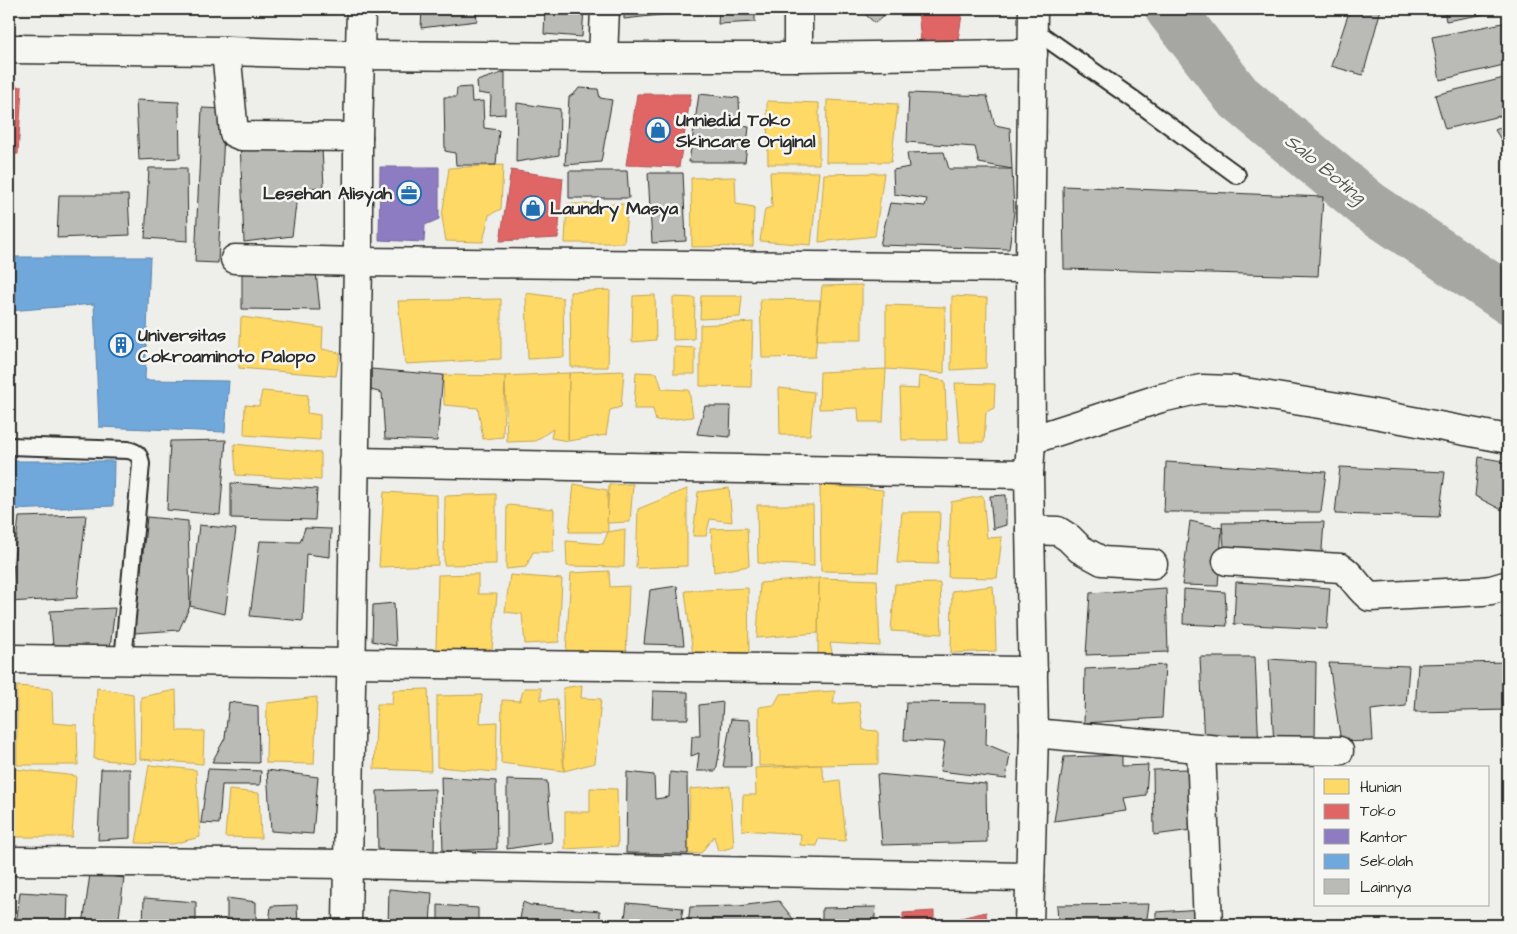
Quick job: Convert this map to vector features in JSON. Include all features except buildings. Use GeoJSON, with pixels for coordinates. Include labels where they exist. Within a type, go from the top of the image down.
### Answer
{"type":"FeatureCollection","features":[{"type":"Feature","properties":{"kind":"street"},"geometry":{"type":"LineString","coordinates":[[347,925],[361,9]]}},
{"type":"Feature","properties":{"kind":"street"},"geometry":{"type":"LineString","coordinates":[[603,57],[605,9]]}},
{"type":"Feature","properties":{"kind":"street"},"geometry":{"type":"LineString","coordinates":[[798,9],[798,57]]}},
{"type":"Feature","properties":{"kind":"street"},"geometry":{"type":"LineString","coordinates":[[9,49],[226,51],[360,56],[798,57],[1033,31],[1030,268],[1031,440],[1029,474],[1034,733],[1029,925]]}},
{"type":"Feature","properties":{"kind":"street"},"geometry":{"type":"LineString","coordinates":[[226,51],[234,133],[241,136],[358,137]]}},
{"type":"Feature","properties":{"kind":"street"},"geometry":{"type":"LineString","coordinates":[[235,259],[358,262],[1030,268]]}},
{"type":"Feature","properties":{"kind":"street"},"geometry":{"type":"LineString","coordinates":[[1031,440],[1161,398],[1201,389],[1232,390],[1338,407],[1508,439]]}},
{"type":"Feature","properties":{"kind":"street"},"geometry":{"type":"LineString","coordinates":[[354,462],[1029,474]]}},
{"type":"Feature","properties":{"kind":"street"},"geometry":{"type":"LineString","coordinates":[[1030,530],[1058,531],[1069,538],[1080,549],[1102,561],[1153,564]]}},
{"type":"Feature","properties":{"kind":"street"},"geometry":{"type":"LineString","coordinates":[[1228,561],[1341,568],[1370,597],[1482,591],[1508,584]]}},
{"type":"Feature","properties":{"kind":"street"},"geometry":{"type":"LineString","coordinates":[[9,659],[1033,671]]}},
{"type":"Feature","properties":{"kind":"street"},"geometry":{"type":"LineString","coordinates":[[1034,733],[1220,750],[1339,751]]}},
{"type":"Feature","properties":{"kind":"street"},"geometry":{"type":"LineString","coordinates":[[1201,748],[1208,925]]}},
{"type":"Feature","properties":{"kind":"street"},"geometry":{"type":"LineString","coordinates":[[9,861],[347,864],[1030,877]]}},
{"type":"Feature","properties":{"kind":"lane"},"geometry":{"type":"LineString","coordinates":[[1033,31],[1133,99],[1237,175]]}},
{"type":"Feature","properties":{"kind":"lane"},"geometry":{"type":"LineString","coordinates":[[9,446],[128,450],[136,452],[140,458],[123,661]]}},
{"type":"Feature","properties":{"kind":"waterway","name":"Salo Boting"},"geometry":{"type":"LineString","coordinates":[[1170,9],[1237,96],[1368,205],[1508,299]]}},
{"type":"Feature","properties":{"kind":"place","name":"Unnied.id Toko Skincare Original"},"geometry":{"type":"Point","coordinates":[658,130]}},
{"type":"Feature","properties":{"kind":"place","name":"Lesehan Alisyah"},"geometry":{"type":"Point","coordinates":[409,193]}},
{"type":"Feature","properties":{"kind":"place","name":"Laundry Masya"},"geometry":{"type":"Point","coordinates":[533,208]}},
{"type":"Feature","properties":{"kind":"place","name":"Universitas Cokroaminoto Palopo"},"geometry":{"type":"Point","coordinates":[121,345]}}]}
